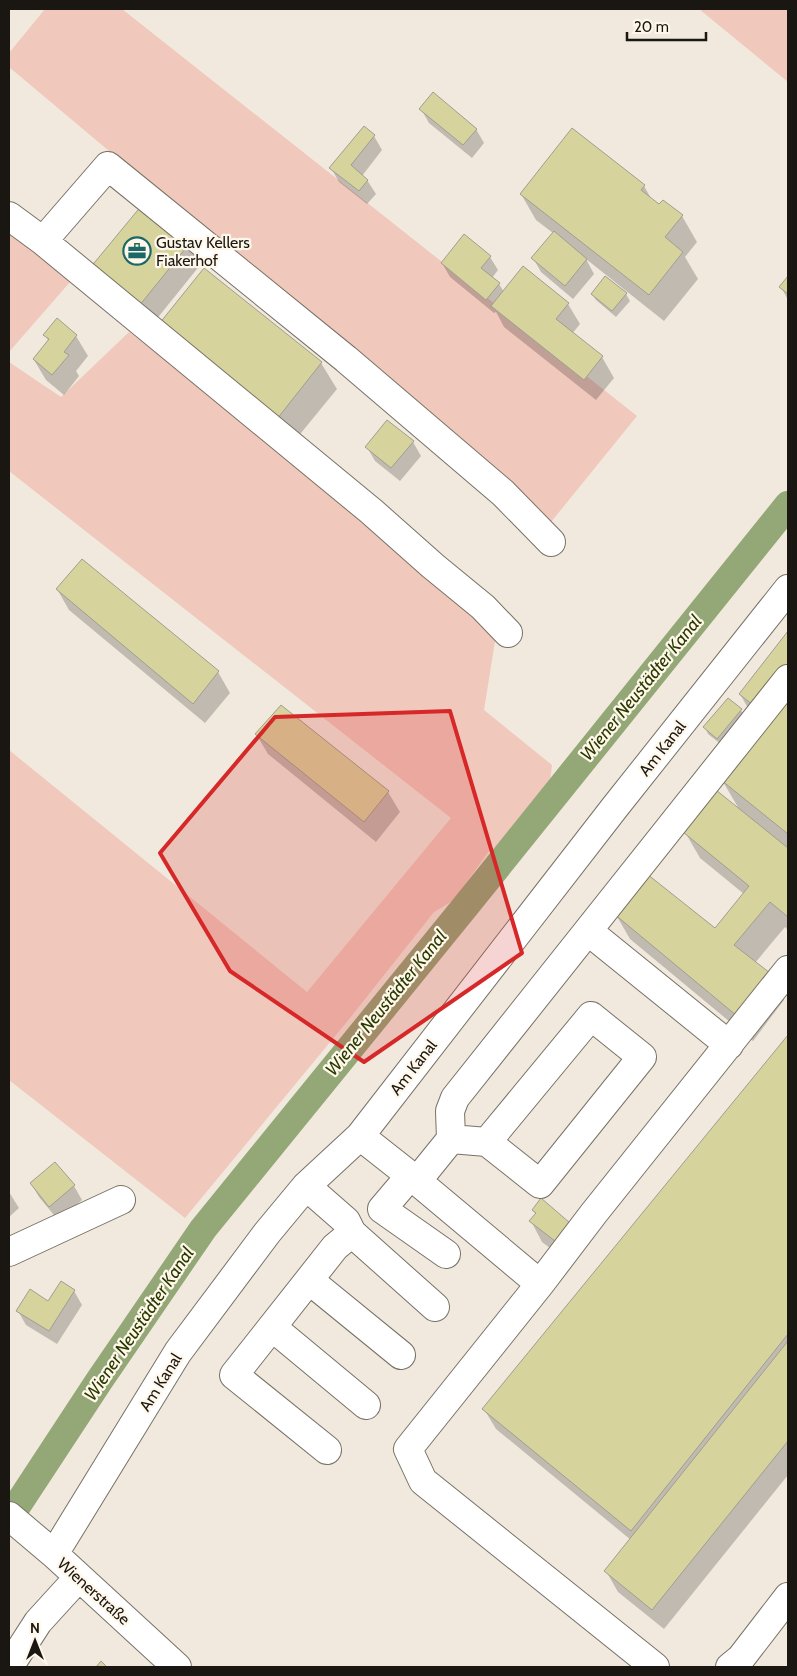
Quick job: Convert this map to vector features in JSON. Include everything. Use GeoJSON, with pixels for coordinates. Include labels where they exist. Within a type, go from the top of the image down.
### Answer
{"type":"FeatureCollection","features":[{"type":"Feature","properties":{"kind":"street"},"geometry":{"type":"LineString","coordinates":[[43,241],[108,166],[391,397],[503,493],[551,542]]}},
{"type":"Feature","properties":{"kind":"street"},"geometry":{"type":"LineString","coordinates":[[9,216],[43,241],[371,511],[483,607],[508,633]]}},
{"type":"Feature","properties":{"kind":"street","name":"Am Kanal"},"geometry":{"type":"LineString","coordinates":[[54,1554],[178,1352],[267,1233],[306,1186],[360,1136],[609,815],[788,589]]}},
{"type":"Feature","properties":{"kind":"street"},"geometry":{"type":"LineString","coordinates":[[446,1254],[382,1209],[451,1140],[450,1111],[455,1098],[788,679]]}},
{"type":"Feature","properties":{"kind":"street"},"geometry":{"type":"LineString","coordinates":[[588,931],[729,1045]]}},
{"type":"Feature","properties":{"kind":"street"},"geometry":{"type":"LineString","coordinates":[[655,1667],[423,1481],[408,1448],[788,970]]}},
{"type":"Feature","properties":{"kind":"street"},"geometry":{"type":"LineString","coordinates":[[451,1140],[487,1142],[540,1184],[642,1057],[592,1016],[487,1142]]}},
{"type":"Feature","properties":{"kind":"street"},"geometry":{"type":"LineString","coordinates":[[360,1136],[414,1178],[540,1284]]}},
{"type":"Feature","properties":{"kind":"street"},"geometry":{"type":"LineString","coordinates":[[306,1186],[346,1221],[352,1233],[435,1307]]}},
{"type":"Feature","properties":{"kind":"street"},"geometry":{"type":"LineString","coordinates":[[9,1252],[121,1200]]}},
{"type":"Feature","properties":{"kind":"street"},"geometry":{"type":"LineString","coordinates":[[327,1450],[234,1375],[335,1247],[352,1233]]}},
{"type":"Feature","properties":{"kind":"street"},"geometry":{"type":"LineString","coordinates":[[310,1280],[401,1355]]}},
{"type":"Feature","properties":{"kind":"street"},"geometry":{"type":"LineString","coordinates":[[272,1327],[366,1405]]}},
{"type":"Feature","properties":{"kind":"street","name":"Wienerstraße"},"geometry":{"type":"LineString","coordinates":[[9,1516],[54,1554],[177,1667]]}},
{"type":"Feature","properties":{"kind":"street"},"geometry":{"type":"LineString","coordinates":[[9,1667],[38,1622],[78,1577]]}},
{"type":"Feature","properties":{"kind":"street"},"geometry":{"type":"LineString","coordinates":[[730,1667],[741,1658],[788,1597]]}},
{"type":"Feature","properties":{"kind":"highlighted area"},"geometry":{"type":"Polygon","coordinates":[[[450,711],[522,953],[364,1062],[230,971],[160,853],[275,717],[450,711]]]}},
{"type":"Feature","properties":{"kind":"shaded area"},"geometry":{"type":"Polygon","coordinates":[[[45,9],[122,9],[637,416],[551,522],[9,67],[9,53],[45,9]]]}},
{"type":"Feature","properties":{"kind":"shaded area"},"geometry":{"type":"Polygon","coordinates":[[[699,9],[788,9],[788,82],[699,9]]]}},
{"type":"Feature","properties":{"kind":"shaded area"},"geometry":{"type":"Polygon","coordinates":[[[9,227],[70,282],[9,352],[9,227]]]}},
{"type":"Feature","properties":{"kind":"shaded area"},"geometry":{"type":"Polygon","coordinates":[[[129,332],[296,462],[496,635],[484,710],[552,765],[549,791],[495,855],[489,851],[454,900],[434,912],[350,1018],[185,1218],[9,1080],[9,750],[307,992],[451,818],[9,471],[9,362],[61,397],[129,332]]]}},
{"type":"Feature","properties":{"kind":"building"},"geometry":{"type":"Polygon","coordinates":[[[433,92],[477,129],[463,145],[419,109],[433,92]]]}},
{"type":"Feature","properties":{"kind":"building"},"geometry":{"type":"Polygon","coordinates":[[[364,126],[375,135],[351,165],[368,180],[359,191],[329,168],[364,126]]]}},
{"type":"Feature","properties":{"kind":"building"},"geometry":{"type":"Polygon","coordinates":[[[572,128],[645,185],[641,190],[659,204],[663,200],[683,215],[665,237],[683,252],[649,295],[520,194],[572,128]]]}},
{"type":"Feature","properties":{"kind":"building"},"geometry":{"type":"Polygon","coordinates":[[[142,205],[190,243],[139,306],[90,268],[142,205]]]}},
{"type":"Feature","properties":{"kind":"building"},"geometry":{"type":"Polygon","coordinates":[[[554,231],[587,259],[565,286],[531,258],[554,231]]]}},
{"type":"Feature","properties":{"kind":"building"},"geometry":{"type":"Polygon","coordinates":[[[464,234],[491,256],[481,268],[500,283],[486,300],[441,263],[464,234]]]}},
{"type":"Feature","properties":{"kind":"building"},"geometry":{"type":"Polygon","coordinates":[[[523,266],[569,303],[556,319],[603,356],[584,380],[491,306],[523,266]]]}},
{"type":"Feature","properties":{"kind":"building"},"geometry":{"type":"Polygon","coordinates":[[[204,268],[322,362],[277,419],[159,324],[204,268]]]}},
{"type":"Feature","properties":{"kind":"building"},"geometry":{"type":"Polygon","coordinates":[[[605,276],[627,293],[612,311],[591,294],[605,276]]]}},
{"type":"Feature","properties":{"kind":"building"},"geometry":{"type":"Polygon","coordinates":[[[788,276],[788,294],[779,287],[788,276]]]}},
{"type":"Feature","properties":{"kind":"building"},"geometry":{"type":"Polygon","coordinates":[[[57,318],[77,335],[64,352],[69,355],[52,375],[33,359],[49,339],[43,335],[57,318]]]}},
{"type":"Feature","properties":{"kind":"building"},"geometry":{"type":"Polygon","coordinates":[[[387,420],[414,441],[391,468],[365,447],[387,420]]]}},
{"type":"Feature","properties":{"kind":"building"},"geometry":{"type":"Polygon","coordinates":[[[82,559],[219,671],[193,704],[56,589],[82,559]]]}},
{"type":"Feature","properties":{"kind":"building"},"geometry":{"type":"Polygon","coordinates":[[[788,631],[788,668],[757,708],[739,694],[788,631]]]}},
{"type":"Feature","properties":{"kind":"building"},"geometry":{"type":"Polygon","coordinates":[[[788,696],[788,834],[721,780],[788,696]]]}},
{"type":"Feature","properties":{"kind":"building"},"geometry":{"type":"Polygon","coordinates":[[[728,698],[742,709],[717,739],[703,727],[728,698]]]}},
{"type":"Feature","properties":{"kind":"building"},"geometry":{"type":"Polygon","coordinates":[[[281,705],[389,791],[364,822],[255,734],[281,705]]]}},
{"type":"Feature","properties":{"kind":"building"},"geometry":{"type":"Polygon","coordinates":[[[716,790],[788,848],[788,917],[770,902],[734,945],[770,973],[737,1016],[613,913],[647,874],[715,928],[749,886],[683,832],[716,790]]]}},
{"type":"Feature","properties":{"kind":"building"},"geometry":{"type":"Polygon","coordinates":[[[788,1035],[788,1334],[631,1531],[482,1409],[788,1035]]]}},
{"type":"Feature","properties":{"kind":"building"},"geometry":{"type":"Polygon","coordinates":[[[55,1162],[75,1185],[49,1207],[30,1183],[55,1162]]]}},
{"type":"Feature","properties":{"kind":"building"},"geometry":{"type":"Polygon","coordinates":[[[541,1198],[570,1223],[555,1241],[529,1221],[536,1213],[532,1210],[541,1198]]]}},
{"type":"Feature","properties":{"kind":"building"},"geometry":{"type":"Polygon","coordinates":[[[61,1281],[75,1290],[49,1331],[16,1311],[30,1289],[48,1301],[61,1281]]]}},
{"type":"Feature","properties":{"kind":"building"},"geometry":{"type":"Polygon","coordinates":[[[788,1341],[788,1441],[652,1610],[604,1571],[788,1341]]]}},
{"type":"Feature","properties":{"kind":"building"},"geometry":{"type":"Polygon","coordinates":[[[101,1661],[107,1667],[96,1667],[101,1661]]]}},
{"type":"Feature","properties":{"kind":"waterway","name":"Wiener Neustädter Kanal"},"geometry":{"type":"LineString","coordinates":[[9,1518],[99,1381],[203,1229],[788,505]]}},
{"type":"Feature","properties":{"kind":"place","name":"Gustav Kellers Fiakerhof"},"geometry":{"type":"Point","coordinates":[137,251]}}]}
